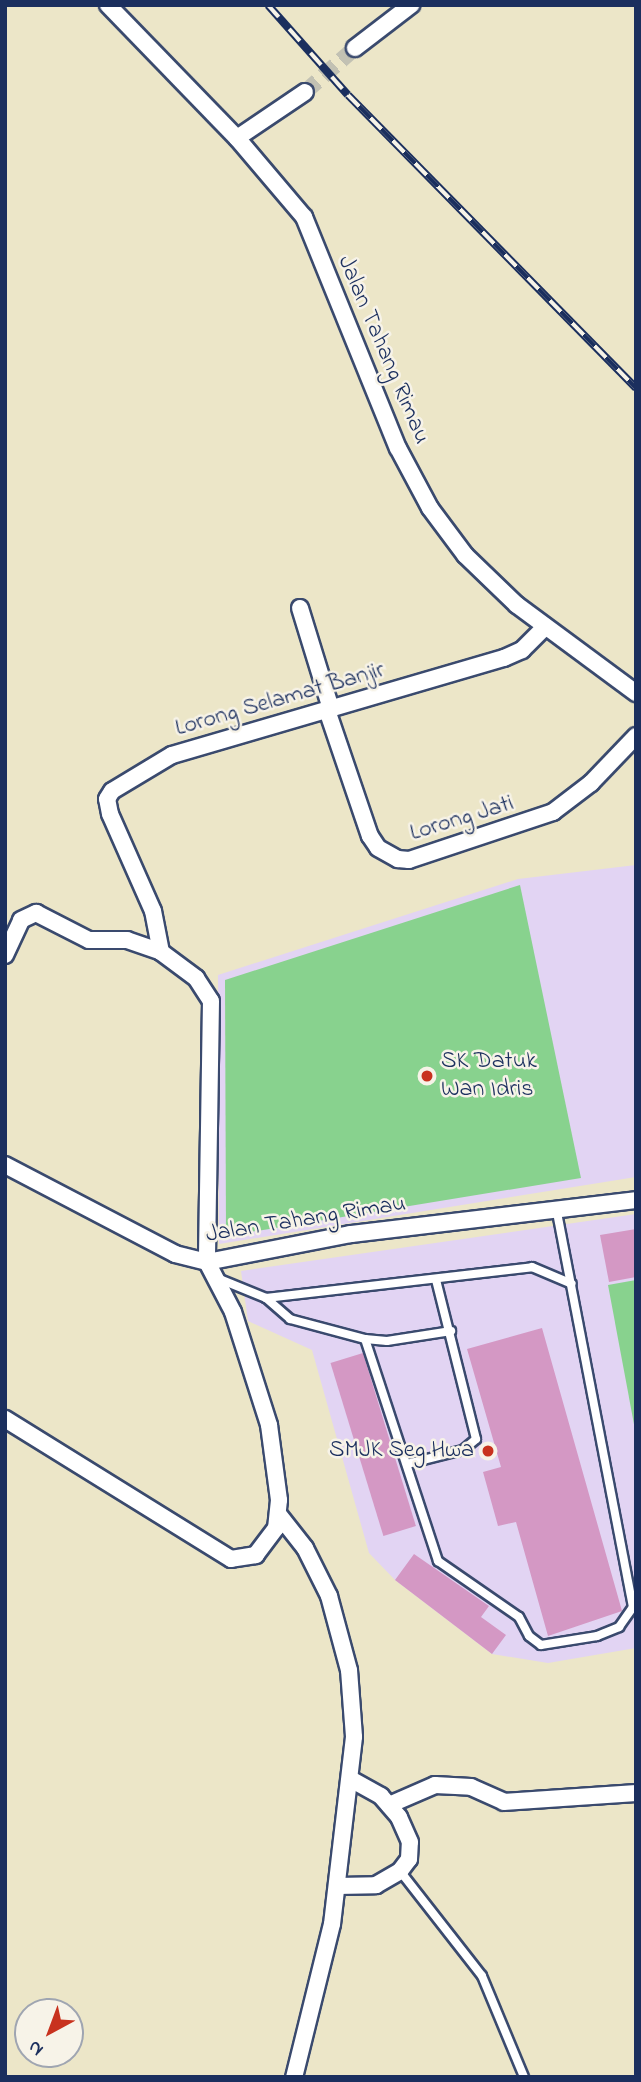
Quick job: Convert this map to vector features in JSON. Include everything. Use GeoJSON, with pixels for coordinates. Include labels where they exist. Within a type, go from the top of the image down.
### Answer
{"type":"FeatureCollection","features":[{"type":"Feature","properties":{"kind":"street","name":"Jalan Tahang Rimau"},"geometry":{"type":"LineString","coordinates":[[108,5],[237,138],[304,217],[373,394],[430,508],[481,572],[545,627],[636,693]]}},
{"type":"Feature","properties":{"kind":"street"},"geometry":{"type":"LineString","coordinates":[[355,48],[411,5]]}},
{"type":"Feature","properties":{"kind":"street"},"geometry":{"type":"LineString","coordinates":[[237,138],[305,92]]}},
{"type":"Feature","properties":{"kind":"street","name":"Lorong Jati"},"geometry":{"type":"LineString","coordinates":[[300,608],[329,710],[370,836],[378,848],[398,859],[409,860],[553,812],[591,783],[636,736]]}},
{"type":"Feature","properties":{"kind":"street","name":"Lorong Selamat Banjir"},"geometry":{"type":"LineString","coordinates":[[161,952],[153,911],[107,799],[172,755],[504,658],[522,650],[545,627]]}},
{"type":"Feature","properties":{"kind":"street"},"geometry":{"type":"LineString","coordinates":[[5,956],[21,920],[36,913],[73,936],[138,942],[161,952],[197,978],[211,1001],[211,1269],[233,1312],[269,1424],[279,1515],[267,1544],[256,1555],[231,1559],[5,1419]]}},
{"type":"Feature","properties":{"kind":"street","name":"Jalan Tahang Rimau"},"geometry":{"type":"LineString","coordinates":[[5,1165],[175,1254],[211,1269],[351,1234],[556,1207],[636,1200]]}},
{"type":"Feature","properties":{"kind":"street"},"geometry":{"type":"LineString","coordinates":[[279,1515],[305,1548],[329,1596],[346,1657],[354,1737],[352,1780],[337,1886],[296,2069],[306,2077]]}},
{"type":"Feature","properties":{"kind":"street"},"geometry":{"type":"LineString","coordinates":[[337,1886],[376,1885],[400,1871],[409,1859],[410,1842],[389,1805],[352,1780]]}},
{"type":"Feature","properties":{"kind":"street"},"geometry":{"type":"LineString","coordinates":[[389,1805],[435,1785],[471,1787],[504,1802],[636,1793]]}},
{"type":"Feature","properties":{"kind":"lane"},"geometry":{"type":"LineString","coordinates":[[365,1339],[438,1561],[519,1617],[529,1636],[541,1645],[597,1636],[619,1627],[630,1616],[633,1607],[556,1207]]}},
{"type":"Feature","properties":{"kind":"lane"},"geometry":{"type":"LineString","coordinates":[[266,1298],[532,1267],[572,1284]]}},
{"type":"Feature","properties":{"kind":"lane"},"geometry":{"type":"LineString","coordinates":[[211,1269],[266,1298],[290,1319],[365,1339],[387,1341],[451,1331]]}},
{"type":"Feature","properties":{"kind":"lane"},"geometry":{"type":"LineString","coordinates":[[407,1464],[463,1450],[476,1439],[451,1331],[436,1280]]}},
{"type":"Feature","properties":{"kind":"lane"},"geometry":{"type":"LineString","coordinates":[[400,1871],[482,1976],[524,2077]]}},
{"type":"Feature","properties":{"kind":"shaded area","name":"SK Datuk Wan Idris"},"geometry":{"type":"Polygon","coordinates":[[[636,865],[636,1177],[219,1244],[218,975],[518,879],[636,865]]]}},
{"type":"Feature","properties":{"kind":"shaded area","name":"SMJK Seg Hwa"},"geometry":{"type":"Polygon","coordinates":[[[636,1214],[636,1648],[548,1663],[492,1654],[395,1580],[369,1553],[312,1350],[248,1321],[241,1271],[636,1214]]]}},
{"type":"Feature","properties":{"kind":"green space","name":"SK Datuk Wan Idris"},"geometry":{"type":"Polygon","coordinates":[[[520,885],[581,1178],[226,1236],[225,980],[520,885]]]}},
{"type":"Feature","properties":{"kind":"green space"},"geometry":{"type":"Polygon","coordinates":[[[636,1280],[636,1435],[608,1285],[636,1280]]]}},
{"type":"Feature","properties":{"kind":"building"},"geometry":{"type":"Polygon","coordinates":[[[636,1229],[636,1277],[609,1282],[600,1235],[636,1229]]]}},
{"type":"Feature","properties":{"kind":"building"},"geometry":{"type":"Polygon","coordinates":[[[542,1328],[622,1611],[548,1636],[516,1522],[498,1526],[483,1472],[501,1467],[467,1349],[542,1328]]]}},
{"type":"Feature","properties":{"kind":"building"},"geometry":{"type":"Polygon","coordinates":[[[363,1353],[416,1526],[383,1536],[330,1363],[363,1353]]]}},
{"type":"Feature","properties":{"kind":"building"},"geometry":{"type":"Polygon","coordinates":[[[414,1554],[489,1606],[481,1617],[506,1635],[492,1654],[395,1580],[414,1554]]]}},
{"type":"Feature","properties":{"kind":"tunnel"},"geometry":{"type":"LineString","coordinates":[[305,92],[355,48]]}},
{"type":"Feature","properties":{"kind":"railway"},"geometry":{"type":"LineString","coordinates":[[268,5],[348,95],[636,388]]}},
{"type":"Feature","properties":{"kind":"place","name":"SK Datuk Wan Idris"},"geometry":{"type":"Point","coordinates":[427,1076]}},
{"type":"Feature","properties":{"kind":"place","name":"SMJK Seg Hwa"},"geometry":{"type":"Point","coordinates":[488,1451]}}]}
